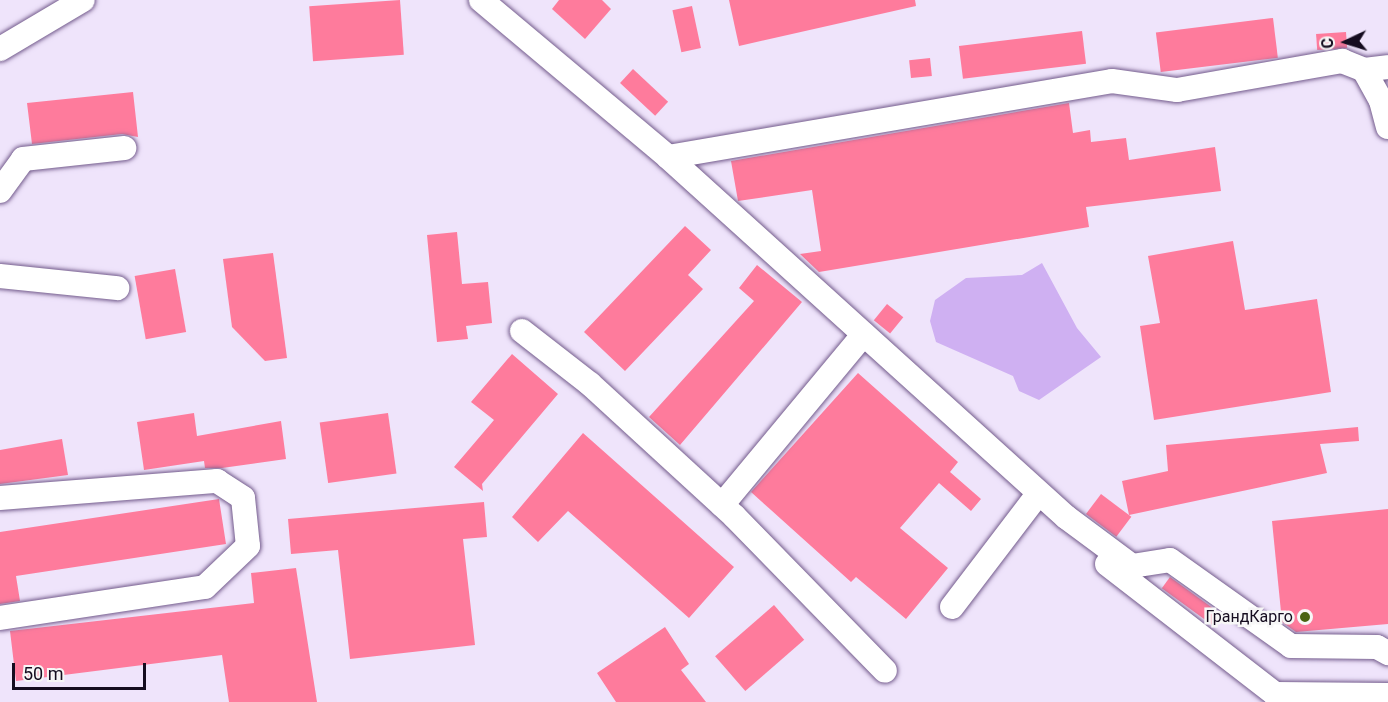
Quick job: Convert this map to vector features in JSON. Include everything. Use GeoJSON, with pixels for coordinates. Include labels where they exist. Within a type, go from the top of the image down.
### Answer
{"type":"FeatureCollection","features":[{"type":"Feature","properties":{"kind":"street"},"geometry":{"type":"LineString","coordinates":[[0,49],[83,0]]}},
{"type":"Feature","properties":{"kind":"street"},"geometry":{"type":"LineString","coordinates":[[481,0],[668,157],[1066,517],[1132,566],[1170,560],[1291,646],[1377,647],[1388,654]]}},
{"type":"Feature","properties":{"kind":"street"},"geometry":{"type":"LineString","coordinates":[[668,157],[1112,81],[1177,90],[1342,61],[1364,70],[1388,67]]}},
{"type":"Feature","properties":{"kind":"street"},"geometry":{"type":"LineString","coordinates":[[1364,70],[1381,101],[1388,127]]}},
{"type":"Feature","properties":{"kind":"street"},"geometry":{"type":"LineString","coordinates":[[0,191],[23,159],[124,148]]}},
{"type":"Feature","properties":{"kind":"street"},"geometry":{"type":"LineString","coordinates":[[0,276],[117,288]]}},
{"type":"Feature","properties":{"kind":"street"},"geometry":{"type":"LineString","coordinates":[[522,331],[590,384],[722,505],[885,671]]}},
{"type":"Feature","properties":{"kind":"street"},"geometry":{"type":"LineString","coordinates":[[722,505],[864,334]]}},
{"type":"Feature","properties":{"kind":"street"},"geometry":{"type":"LineString","coordinates":[[0,498],[218,481],[243,498],[248,546],[205,587],[0,618]]}},
{"type":"Feature","properties":{"kind":"street"},"geometry":{"type":"LineString","coordinates":[[952,607],[1039,493]]}},
{"type":"Feature","properties":{"kind":"street"},"geometry":{"type":"LineString","coordinates":[[1066,517],[1070,535],[1275,694],[1388,695]]}},
{"type":"Feature","properties":{"kind":"shaded area"},"geometry":{"type":"Polygon","coordinates":[[[1042,263],[1077,328],[1101,357],[1039,400],[1019,391],[1013,376],[936,342],[930,321],[935,300],[966,278],[1022,275],[1042,263]]]}},
{"type":"Feature","properties":{"kind":"building"},"geometry":{"type":"Polygon","coordinates":[[[400,0],[404,55],[313,61],[309,6],[400,0]]]}},
{"type":"Feature","properties":{"kind":"building"},"geometry":{"type":"Polygon","coordinates":[[[559,0],[602,0],[611,9],[585,39],[552,9],[559,0]]]}},
{"type":"Feature","properties":{"kind":"building"},"geometry":{"type":"Polygon","coordinates":[[[729,0],[915,0],[916,6],[739,46],[729,0]]]}},
{"type":"Feature","properties":{"kind":"building"},"geometry":{"type":"Polygon","coordinates":[[[692,6],[701,48],[681,52],[672,10],[692,6]]]}},
{"type":"Feature","properties":{"kind":"building"},"geometry":{"type":"Polygon","coordinates":[[[1273,18],[1278,58],[1161,72],[1156,32],[1273,18]]]}},
{"type":"Feature","properties":{"kind":"building"},"geometry":{"type":"Polygon","coordinates":[[[1082,31],[1086,64],[963,79],[959,46],[1082,31]]]}},
{"type":"Feature","properties":{"kind":"building"},"geometry":{"type":"Polygon","coordinates":[[[1346,32],[1347,48],[1317,50],[1316,34],[1346,32]]]}},
{"type":"Feature","properties":{"kind":"building"},"geometry":{"type":"Polygon","coordinates":[[[930,58],[932,76],[911,78],[909,60],[930,58]]]}},
{"type":"Feature","properties":{"kind":"building"},"geometry":{"type":"Polygon","coordinates":[[[633,69],[668,102],[655,116],[620,83],[633,69]]]}},
{"type":"Feature","properties":{"kind":"building"},"geometry":{"type":"Polygon","coordinates":[[[133,92],[138,137],[122,134],[32,144],[27,103],[133,92]]]}},
{"type":"Feature","properties":{"kind":"building"},"geometry":{"type":"Polygon","coordinates":[[[1069,103],[1073,133],[1090,130],[1091,142],[1126,138],[1129,160],[1215,147],[1221,191],[1086,207],[1089,227],[819,272],[800,254],[821,251],[812,190],[738,201],[731,161],[1069,103]]]}},
{"type":"Feature","properties":{"kind":"building"},"geometry":{"type":"Polygon","coordinates":[[[685,226],[711,250],[688,275],[703,289],[625,371],[584,332],[685,226]]]}},
{"type":"Feature","properties":{"kind":"building"},"geometry":{"type":"Polygon","coordinates":[[[457,232],[462,284],[488,282],[492,323],[466,326],[468,339],[437,342],[427,235],[457,232]]]}},
{"type":"Feature","properties":{"kind":"building"},"geometry":{"type":"Polygon","coordinates":[[[1233,241],[1245,310],[1317,299],[1331,392],[1154,420],[1140,326],[1160,323],[1148,256],[1233,241]]]}},
{"type":"Feature","properties":{"kind":"building"},"geometry":{"type":"Polygon","coordinates":[[[273,253],[287,358],[265,361],[232,327],[223,259],[273,253]]]}},
{"type":"Feature","properties":{"kind":"building"},"geometry":{"type":"Polygon","coordinates":[[[757,265],[802,302],[680,445],[649,417],[754,301],[739,288],[757,265]]]}},
{"type":"Feature","properties":{"kind":"building"},"geometry":{"type":"Polygon","coordinates":[[[175,269],[186,332],[146,339],[135,276],[175,269]]]}},
{"type":"Feature","properties":{"kind":"building"},"geometry":{"type":"Polygon","coordinates":[[[887,304],[903,317],[890,334],[874,320],[887,304]]]}},
{"type":"Feature","properties":{"kind":"building"},"geometry":{"type":"Polygon","coordinates":[[[512,354],[558,394],[482,484],[483,491],[454,467],[494,420],[471,402],[512,354]]]}},
{"type":"Feature","properties":{"kind":"building"},"geometry":{"type":"Polygon","coordinates":[[[858,373],[958,462],[950,472],[981,499],[971,511],[939,483],[900,528],[948,568],[906,619],[856,577],[851,582],[751,492],[858,373]]]}},
{"type":"Feature","properties":{"kind":"building"},"geometry":{"type":"Polygon","coordinates":[[[194,413],[197,436],[281,421],[286,459],[222,468],[205,468],[204,461],[144,470],[137,422],[194,413]]]}},
{"type":"Feature","properties":{"kind":"building"},"geometry":{"type":"Polygon","coordinates":[[[388,413],[396,473],[328,483],[320,423],[388,413]]]}},
{"type":"Feature","properties":{"kind":"building"},"geometry":{"type":"Polygon","coordinates":[[[1358,427],[1359,441],[1320,444],[1327,473],[1129,515],[1122,481],[1168,471],[1166,445],[1358,427]]]}},
{"type":"Feature","properties":{"kind":"building"},"geometry":{"type":"Polygon","coordinates":[[[583,433],[734,567],[689,618],[568,511],[538,542],[512,517],[583,433]]]}},
{"type":"Feature","properties":{"kind":"building"},"geometry":{"type":"Polygon","coordinates":[[[62,439],[68,475],[0,484],[0,450],[62,439]]]}},
{"type":"Feature","properties":{"kind":"building"},"geometry":{"type":"Polygon","coordinates":[[[1101,494],[1131,517],[1116,537],[1086,514],[1101,494]]]}},
{"type":"Feature","properties":{"kind":"building"},"geometry":{"type":"Polygon","coordinates":[[[219,499],[226,544],[16,576],[20,601],[0,604],[0,532],[219,499]]]}},
{"type":"Feature","properties":{"kind":"building"},"geometry":{"type":"Polygon","coordinates":[[[484,502],[487,537],[463,539],[475,645],[350,659],[338,550],[291,554],[288,519],[484,502]]]}},
{"type":"Feature","properties":{"kind":"building"},"geometry":{"type":"Polygon","coordinates":[[[1388,509],[1388,624],[1296,632],[1282,622],[1272,521],[1388,509]]]}},
{"type":"Feature","properties":{"kind":"building"},"geometry":{"type":"Polygon","coordinates":[[[296,568],[317,702],[229,702],[222,655],[16,681],[10,631],[254,603],[251,573],[296,568]]]}},
{"type":"Feature","properties":{"kind":"building"},"geometry":{"type":"Polygon","coordinates":[[[1170,577],[1223,615],[1214,627],[1162,588],[1170,577]]]}},
{"type":"Feature","properties":{"kind":"building"},"geometry":{"type":"Polygon","coordinates":[[[774,605],[804,640],[745,691],[715,656],[774,605]]]}},
{"type":"Feature","properties":{"kind":"building"},"geometry":{"type":"Polygon","coordinates":[[[665,627],[689,664],[681,670],[706,702],[616,702],[597,673],[665,627]]]}},
{"type":"Feature","properties":{"kind":"place","name":"ГрандКарго"},"geometry":{"type":"Point","coordinates":[1305,617]}}]}
